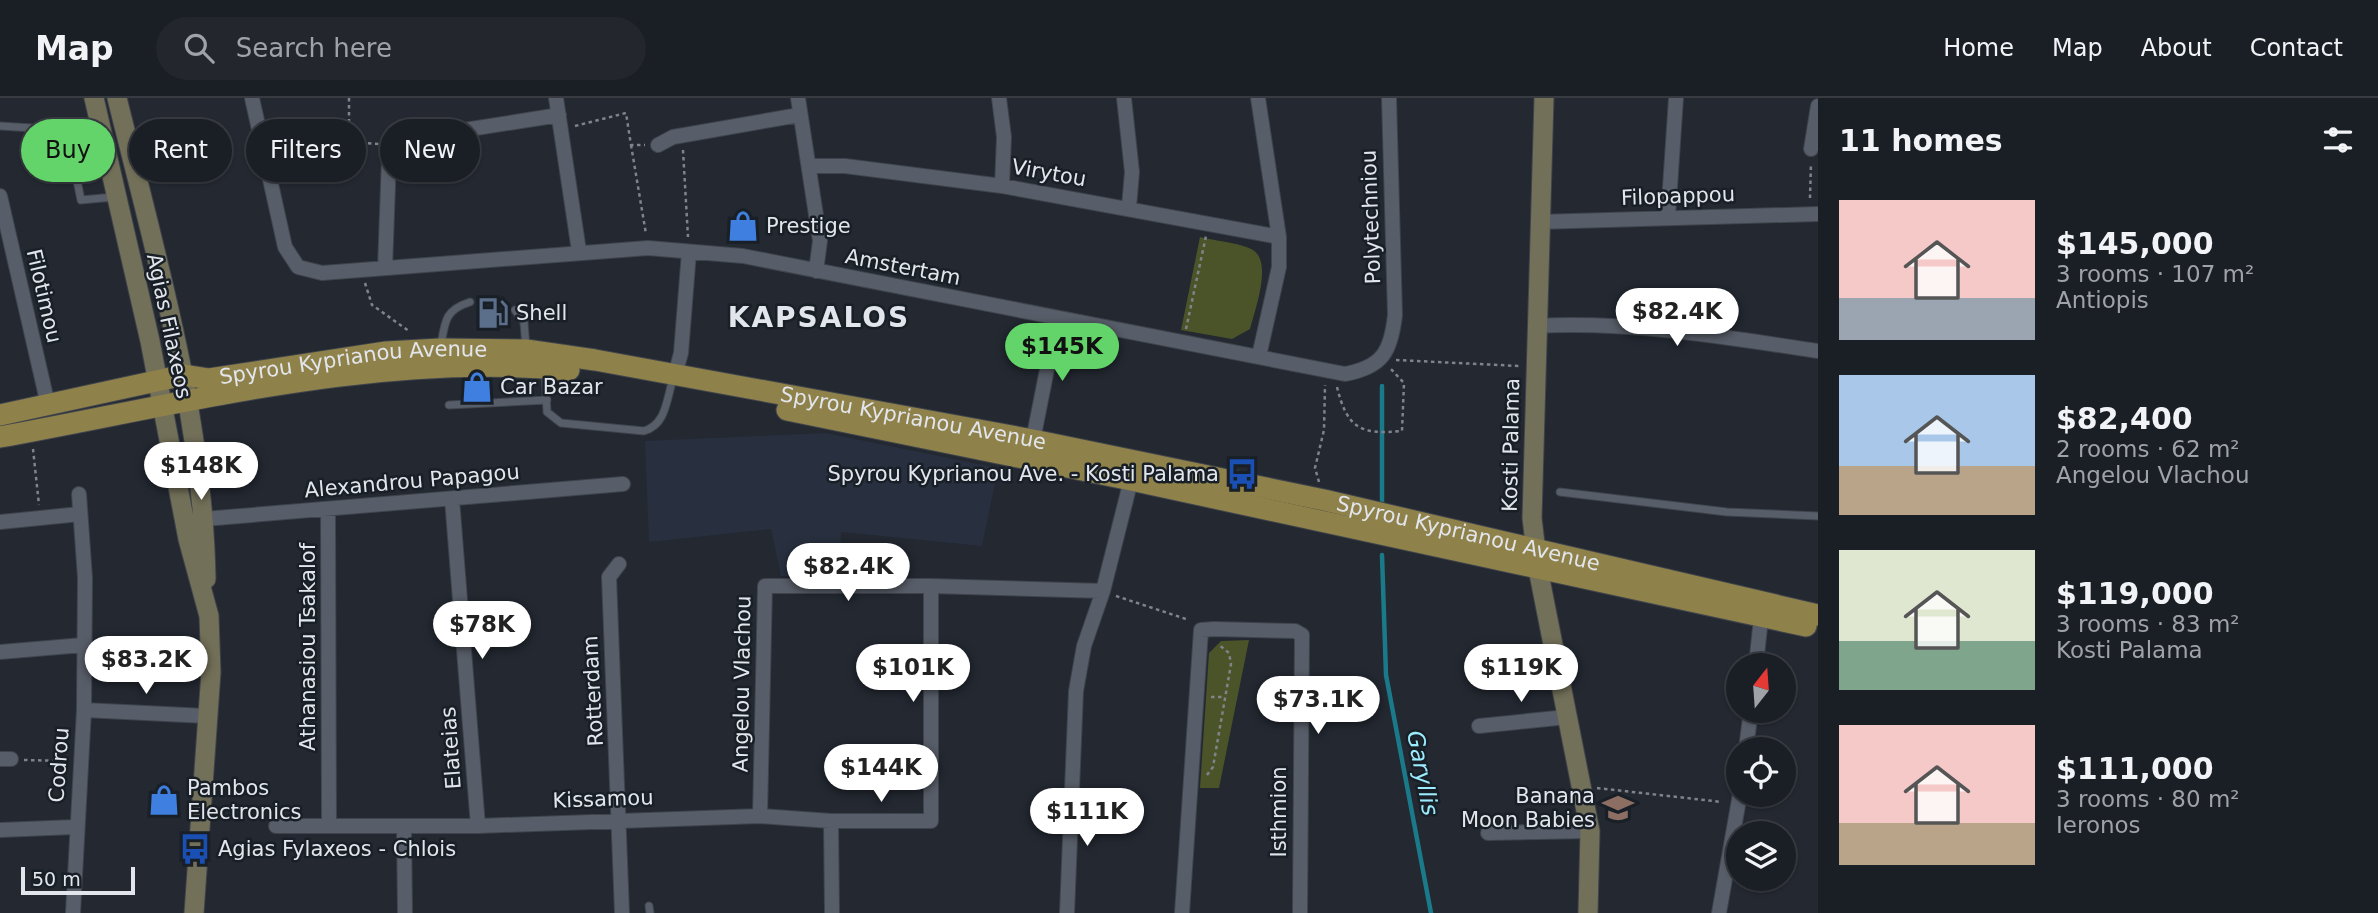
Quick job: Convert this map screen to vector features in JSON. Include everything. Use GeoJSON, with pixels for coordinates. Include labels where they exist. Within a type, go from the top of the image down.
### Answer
{"type":"FeatureCollection","features":[{"type":"Feature","properties":{"kind":"main road","name":"Agias Filaxeos"},"geometry":{"type":"LineString","coordinates":[[94,98],[99,119]]}},
{"type":"Feature","properties":{"kind":"main road","name":"Agias Filaxeos"},"geometry":{"type":"LineString","coordinates":[[117,98],[184,375],[204,519],[211,671],[194,913]]}},
{"type":"Feature","properties":{"kind":"main road","name":"Kosti Palama"},"geometry":{"type":"LineString","coordinates":[[1544,98],[1538,222],[1532,518],[1537,559],[1590,831],[1588,913]]}},
{"type":"Feature","properties":{"kind":"main road","name":"Agias Filaxeos"},"geometry":{"type":"LineString","coordinates":[[115,182],[158,380],[188,539],[207,605]]}},
{"type":"Feature","properties":{"kind":"main road","name":"Spyrou Kyprianou Avenue"},"geometry":{"type":"LineString","coordinates":[[0,415],[184,375],[209,379],[373,354],[440,349],[526,350],[1131,480],[1818,615]]}},
{"type":"Feature","properties":{"kind":"main road","name":"Spyrou Kyprianou Avenue"},"geometry":{"type":"LineString","coordinates":[[0,437],[322,377],[483,365],[599,372],[673,381],[1032,440],[1324,500],[1537,559],[1582,576],[1760,618],[1818,628]]}},
{"type":"Feature","properties":{"kind":"street","name":"Amstertam"},"geometry":{"type":"LineString","coordinates":[[251,98],[285,247],[298,267],[322,273],[579,251],[648,248],[743,256],[1259,356],[1329,372],[1364,371],[1382,359]]}},
{"type":"Feature","properties":{"kind":"street"},"geometry":{"type":"LineString","coordinates":[[556,98],[579,251]]}},
{"type":"Feature","properties":{"kind":"street"},"geometry":{"type":"LineString","coordinates":[[798,98],[821,241],[816,271]]}},
{"type":"Feature","properties":{"kind":"street"},"geometry":{"type":"LineString","coordinates":[[999,98],[1003,137],[1002,186]]}},
{"type":"Feature","properties":{"kind":"street"},"geometry":{"type":"LineString","coordinates":[[1124,98],[1132,172],[1129,207]]}},
{"type":"Feature","properties":{"kind":"street"},"geometry":{"type":"LineString","coordinates":[[1258,98],[1275,194],[1279,237],[1279,267],[1259,356]]}},
{"type":"Feature","properties":{"kind":"street","name":"Polytechniou"},"geometry":{"type":"LineString","coordinates":[[1382,359],[1393,336],[1395,315],[1389,98]]}},
{"type":"Feature","properties":{"kind":"street"},"geometry":{"type":"LineString","coordinates":[[1668,217],[1676,98]]}},
{"type":"Feature","properties":{"kind":"street"},"geometry":{"type":"LineString","coordinates":[[1811,149],[1818,106]]}},
{"type":"Feature","properties":{"kind":"street"},"geometry":{"type":"LineString","coordinates":[[658,145],[683,136],[799,115]]}},
{"type":"Feature","properties":{"kind":"street"},"geometry":{"type":"LineString","coordinates":[[480,131],[560,122]]}},
{"type":"Feature","properties":{"kind":"street","name":"Virytou"},"geometry":{"type":"LineString","coordinates":[[809,166],[845,166],[1002,186],[1129,207],[1208,225],[1279,237]]}},
{"type":"Feature","properties":{"kind":"street"},"geometry":{"type":"LineString","coordinates":[[385,268],[388,182]]}},
{"type":"Feature","properties":{"kind":"street","name":"Filotimou"},"geometry":{"type":"LineString","coordinates":[[0,196],[48,405]]}},
{"type":"Feature","properties":{"kind":"street","name":"Filopappou"},"geometry":{"type":"LineString","coordinates":[[1538,222],[1814,214]]}},
{"type":"Feature","properties":{"kind":"street"},"geometry":{"type":"LineString","coordinates":[[673,381],[681,353],[689,252]]}},
{"type":"Feature","properties":{"kind":"street"},"geometry":{"type":"LineString","coordinates":[[1032,440],[1057,318]]}},
{"type":"Feature","properties":{"kind":"street"},"geometry":{"type":"LineString","coordinates":[[1536,326],[1627,326],[1697,332],[1818,351]]}},
{"type":"Feature","properties":{"kind":"street"},"geometry":{"type":"LineString","coordinates":[[1067,913],[1076,691],[1084,646],[1103,591],[1131,480]]}},
{"type":"Feature","properties":{"kind":"street","name":"Alexandrou Papagou"},"geometry":{"type":"LineString","coordinates":[[204,519],[623,484]]}},
{"type":"Feature","properties":{"kind":"street","name":"Codrou"},"geometry":{"type":"LineString","coordinates":[[73,913],[75,827],[84,710],[85,578],[79,494]]}},
{"type":"Feature","properties":{"kind":"street","name":"Elateias"},"geometry":{"type":"LineString","coordinates":[[452,499],[478,826]]}},
{"type":"Feature","properties":{"kind":"street","name":"Athanasiou Tsakalof"},"geometry":{"type":"LineString","coordinates":[[328,510],[329,825]]}},
{"type":"Feature","properties":{"kind":"street"},"geometry":{"type":"LineString","coordinates":[[0,522],[80,513]]}},
{"type":"Feature","properties":{"kind":"street","name":"Rotterdam"},"geometry":{"type":"LineString","coordinates":[[619,564],[609,577],[622,913]]}},
{"type":"Feature","properties":{"kind":"street","name":"Angelou Vlachou"},"geometry":{"type":"LineString","coordinates":[[760,816],[765,586],[930,586],[1103,591]]}},
{"type":"Feature","properties":{"kind":"street","name":"Kissamou"},"geometry":{"type":"LineString","coordinates":[[276,826],[478,826],[760,816],[831,821],[931,821],[930,586]]}},
{"type":"Feature","properties":{"kind":"street"},"geometry":{"type":"LineString","coordinates":[[1757,653],[1760,618]]}},
{"type":"Feature","properties":{"kind":"street","name":"Isthmion"},"geometry":{"type":"LineString","coordinates":[[1182,913],[1201,630],[1254,629],[1295,631],[1302,635],[1300,913]]}},
{"type":"Feature","properties":{"kind":"street"},"geometry":{"type":"LineString","coordinates":[[0,652],[83,645]]}},
{"type":"Feature","properties":{"kind":"street"},"geometry":{"type":"LineString","coordinates":[[84,710],[206,716]]}},
{"type":"Feature","properties":{"kind":"street"},"geometry":{"type":"LineString","coordinates":[[1479,726],[1567,717]]}},
{"type":"Feature","properties":{"kind":"street"},"geometry":{"type":"LineString","coordinates":[[1718,913],[1738,807]]}},
{"type":"Feature","properties":{"kind":"street"},"geometry":{"type":"LineString","coordinates":[[831,821],[832,913]]}},
{"type":"Feature","properties":{"kind":"street"},"geometry":{"type":"LineString","coordinates":[[0,830],[75,827]]}},
{"type":"Feature","properties":{"kind":"street"},"geometry":{"type":"LineString","coordinates":[[404,827],[405,913]]}},
{"type":"Feature","properties":{"kind":"street"},"geometry":{"type":"LineString","coordinates":[[1488,833],[1590,831]]}},
{"type":"Feature","properties":{"kind":"lane"},"geometry":{"type":"LineString","coordinates":[[0,126],[21,127]]}},
{"type":"Feature","properties":{"kind":"lane"},"geometry":{"type":"LineString","coordinates":[[78,182],[81,200],[118,196]]}},
{"type":"Feature","properties":{"kind":"lane"},"geometry":{"type":"LineString","coordinates":[[440,349],[444,322],[454,307],[470,302]]}},
{"type":"Feature","properties":{"kind":"lane"},"geometry":{"type":"LineString","coordinates":[[515,310],[524,322],[526,350]]}},
{"type":"Feature","properties":{"kind":"lane"},"geometry":{"type":"LineString","coordinates":[[545,368],[547,412],[561,423],[644,431],[654,428],[661,420],[673,381]]}},
{"type":"Feature","properties":{"kind":"lane"},"geometry":{"type":"LineString","coordinates":[[449,405],[547,400]]}},
{"type":"Feature","properties":{"kind":"lane"},"geometry":{"type":"LineString","coordinates":[[1560,492],[1727,512],[1818,516]]}},
{"type":"Feature","properties":{"kind":"path"},"geometry":{"type":"LineString","coordinates":[[349,98],[349,142],[380,144]]}},
{"type":"Feature","properties":{"kind":"path"},"geometry":{"type":"LineString","coordinates":[[560,122],[626,113],[648,248]]}},
{"type":"Feature","properties":{"kind":"path"},"geometry":{"type":"LineString","coordinates":[[683,136],[689,252]]}},
{"type":"Feature","properties":{"kind":"path"},"geometry":{"type":"LineString","coordinates":[[631,145],[658,145]]}},
{"type":"Feature","properties":{"kind":"path"},"geometry":{"type":"LineString","coordinates":[[1811,149],[1814,214]]}},
{"type":"Feature","properties":{"kind":"path"},"geometry":{"type":"LineString","coordinates":[[1183,343],[1208,225]]}},
{"type":"Feature","properties":{"kind":"path"},"geometry":{"type":"LineString","coordinates":[[365,269],[365,290],[372,305],[405,326],[411,334]]}},
{"type":"Feature","properties":{"kind":"path"},"geometry":{"type":"LineString","coordinates":[[1382,359],[1535,367]]}},
{"type":"Feature","properties":{"kind":"path"},"geometry":{"type":"LineString","coordinates":[[1329,372],[1344,414],[1362,428],[1377,432],[1402,431],[1404,383],[1382,359]]}},
{"type":"Feature","properties":{"kind":"path"},"geometry":{"type":"LineString","coordinates":[[1324,500],[1315,468],[1324,430],[1329,372]]}},
{"type":"Feature","properties":{"kind":"path"},"geometry":{"type":"LineString","coordinates":[[31,432],[40,518]]}},
{"type":"Feature","properties":{"kind":"path"},"geometry":{"type":"LineString","coordinates":[[1103,591],[1186,619]]}},
{"type":"Feature","properties":{"kind":"path"},"geometry":{"type":"LineString","coordinates":[[1200,776],[1208,775],[1213,767],[1231,664],[1229,653],[1216,641]]}},
{"type":"Feature","properties":{"kind":"path"},"geometry":{"type":"LineString","coordinates":[[1204,697],[1225,697]]}},
{"type":"Feature","properties":{"kind":"path"},"geometry":{"type":"LineString","coordinates":[[5,759],[80,761]]}},
{"type":"Feature","properties":{"kind":"path"},"geometry":{"type":"LineString","coordinates":[[1583,786],[1726,798]]}},
{"type":"Feature","properties":{"kind":"shaded area"},"geometry":{"type":"Polygon","coordinates":[[[826,433],[998,468],[982,546],[841,532],[839,576],[781,576],[771,529],[649,542],[645,441],[826,433]]]}},
{"type":"Feature","properties":{"kind":"green space"},"geometry":{"type":"Polygon","coordinates":[[[1200,237],[1249,248],[1257,253],[1261,262],[1259,297],[1250,329],[1232,339],[1181,330],[1200,237]]]}},
{"type":"Feature","properties":{"kind":"green space"},"geometry":{"type":"Polygon","coordinates":[[[1249,640],[1219,788],[1200,788],[1209,653],[1221,641],[1249,640]]]}},
{"type":"Feature","properties":{"kind":"waterway","name":"Garyllis"},"geometry":{"type":"LineString","coordinates":[[1382,386],[1382,506]]}},
{"type":"Feature","properties":{"kind":"waterway","name":"Garyllis"},"geometry":{"type":"LineString","coordinates":[[1382,555],[1386,675],[1431,913]]}},
{"type":"Feature","properties":{"kind":"place","name":"Prestige"},"geometry":{"type":"Point","coordinates":[743,226]}},
{"type":"Feature","properties":{"kind":"place","name":"Shell"},"geometry":{"type":"Point","coordinates":[493,313]}},
{"type":"Feature","properties":{"kind":"place","name":"Car Bazar"},"geometry":{"type":"Point","coordinates":[477,387]}},
{"type":"Feature","properties":{"kind":"place","name":"Spyrou Kyprianou Ave. - Kosti Palama"},"geometry":{"type":"Point","coordinates":[1242,474]}},
{"type":"Feature","properties":{"kind":"place","name":"Pambos Electronics"},"geometry":{"type":"Point","coordinates":[164,800]}},
{"type":"Feature","properties":{"kind":"place","name":"Banana Moon Babies"},"geometry":{"type":"Point","coordinates":[1618,808]}},
{"type":"Feature","properties":{"kind":"place","name":"Agias Fylaxeos - Chlois"},"geometry":{"type":"Point","coordinates":[195,849]}},
{"type":"Feature","properties":{"kind":"district","name":"KAPSALOS"},"geometry":{"type":"Point","coordinates":[819,317]}}]}
